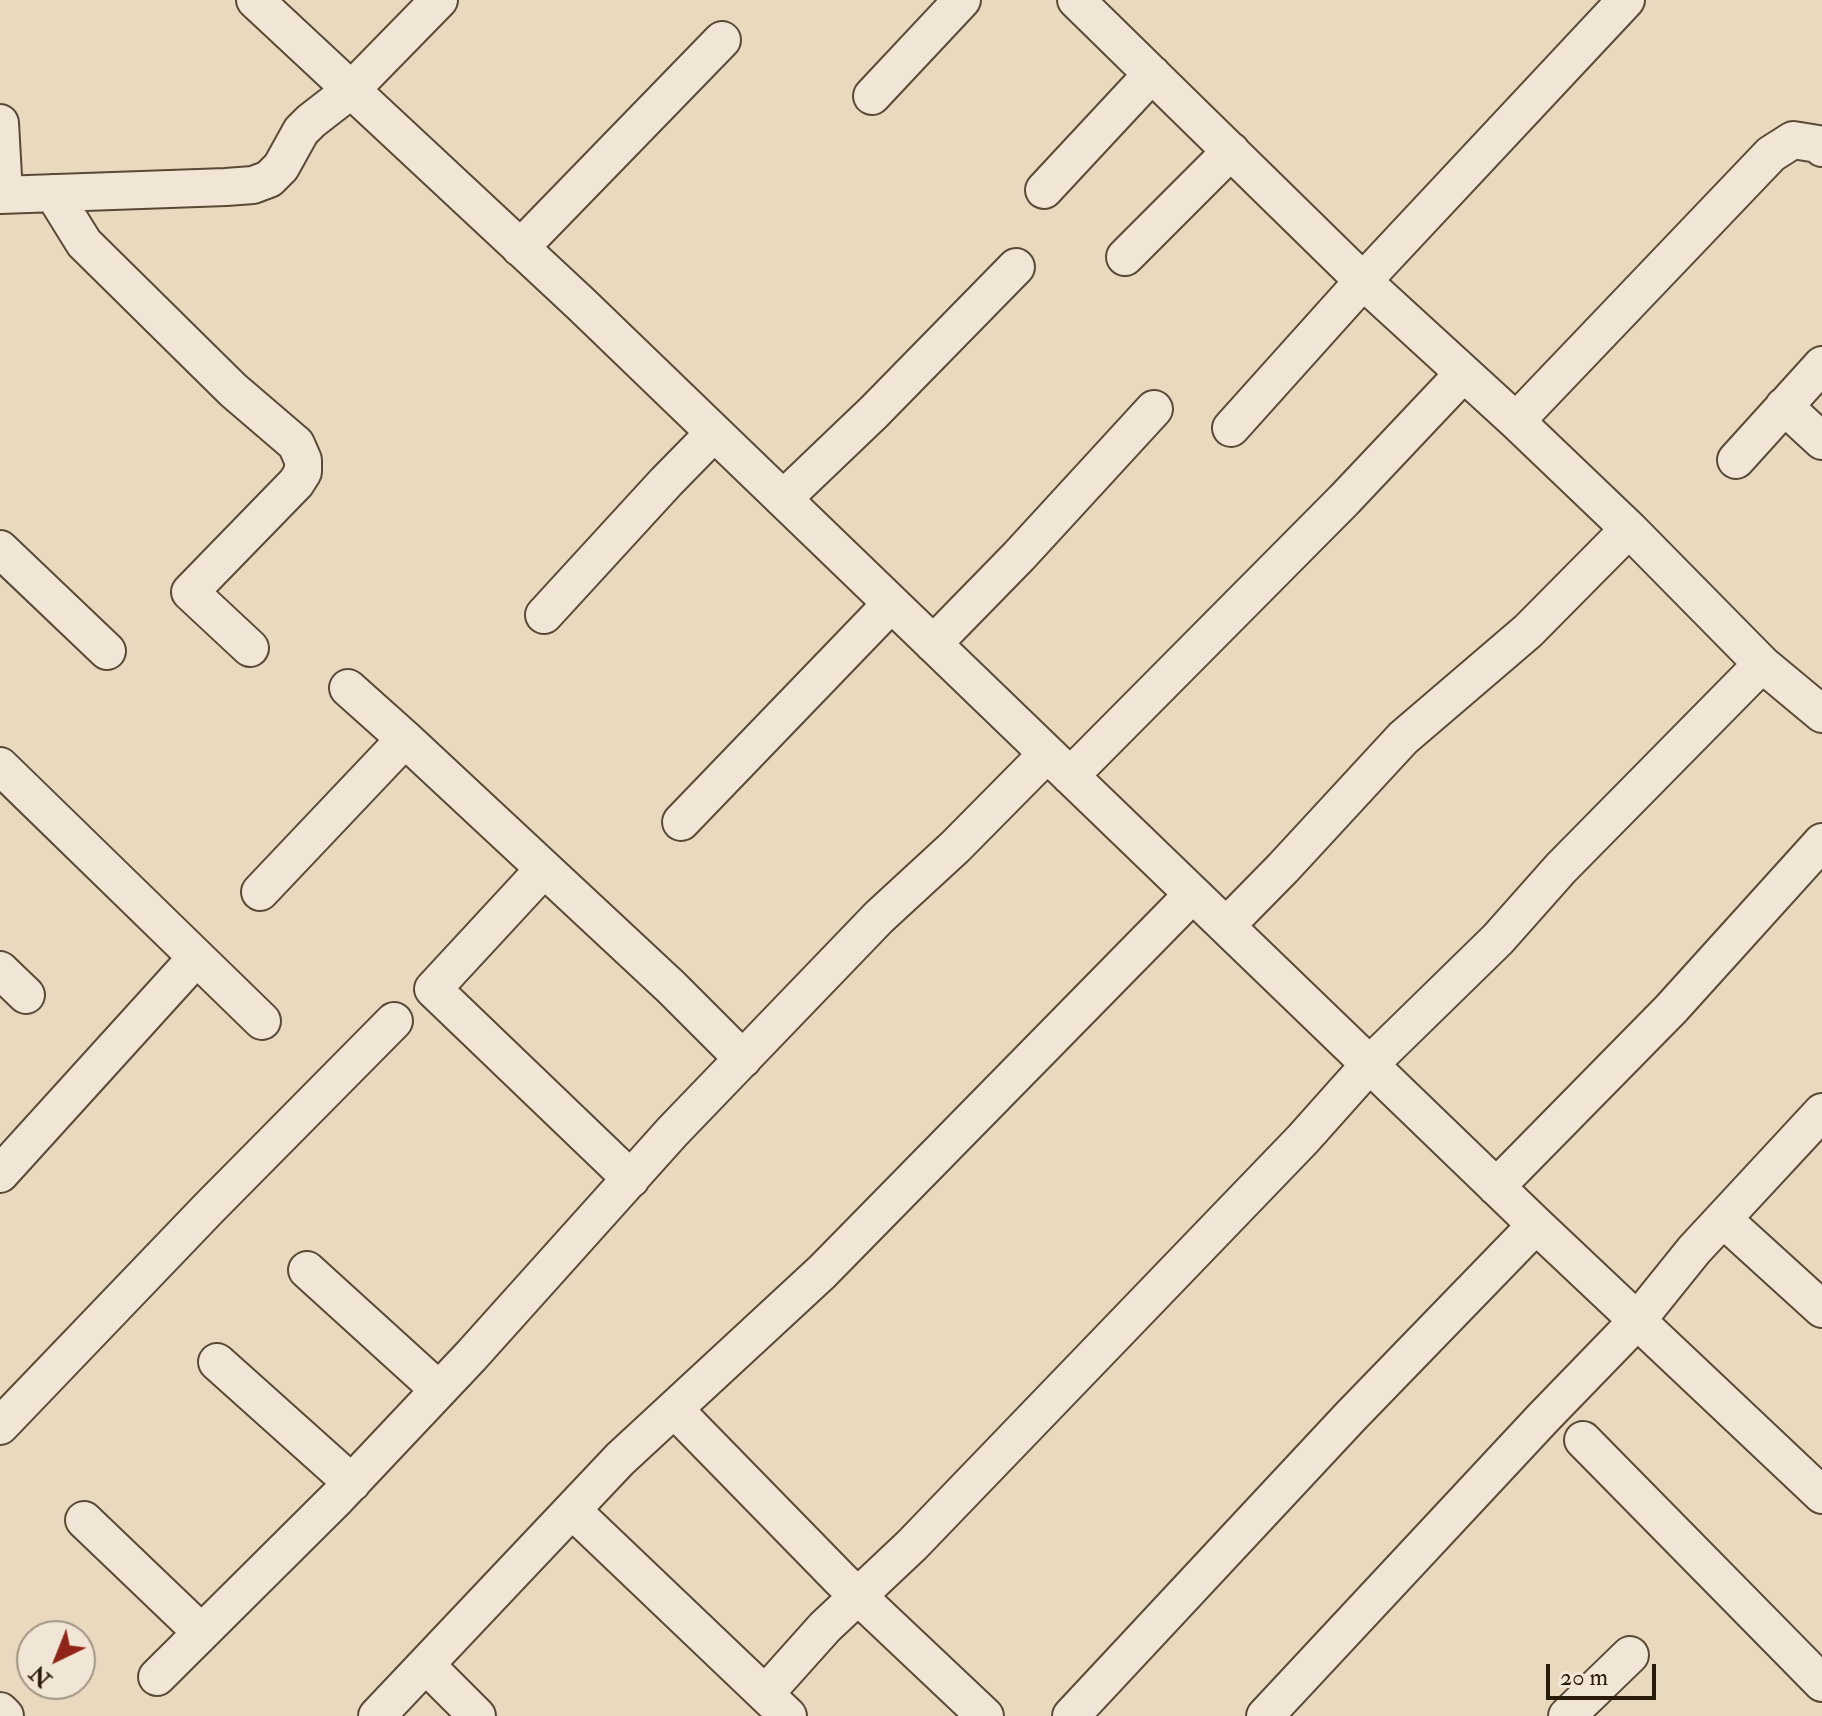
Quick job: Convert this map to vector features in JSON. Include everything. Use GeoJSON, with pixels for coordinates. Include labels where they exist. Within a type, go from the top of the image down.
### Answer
{"type":"FeatureCollection","features":[{"type":"Feature","properties":{"kind":"street"},"geometry":{"type":"LineString","coordinates":[[255,0],[714,433],[1636,1322],[1822,1495]]}},
{"type":"Feature","properties":{"kind":"street"},"geometry":{"type":"LineString","coordinates":[[0,123],[2,195],[253,185],[269,179],[281,167],[301,131],[351,90],[439,0]]}},
{"type":"Feature","properties":{"kind":"street"},"geometry":{"type":"LineString","coordinates":[[872,96],[962,0]]}},
{"type":"Feature","properties":{"kind":"street"},"geometry":{"type":"LineString","coordinates":[[1076,0],[1363,281],[1629,529],[1762,664],[1822,714]]}},
{"type":"Feature","properties":{"kind":"street"},"geometry":{"type":"LineString","coordinates":[[1231,428],[1363,281],[1626,0]]}},
{"type":"Feature","properties":{"kind":"street"},"geometry":{"type":"LineString","coordinates":[[520,248],[722,40]]}},
{"type":"Feature","properties":{"kind":"street"},"geometry":{"type":"LineString","coordinates":[[1044,190],[1152,74]]}},
{"type":"Feature","properties":{"kind":"street"},"geometry":{"type":"LineString","coordinates":[[1516,421],[1771,154],[1793,140],[1818,144],[1822,148]]}},
{"type":"Feature","properties":{"kind":"street"},"geometry":{"type":"LineString","coordinates":[[1125,257],[1231,151]]}},
{"type":"Feature","properties":{"kind":"street"},"geometry":{"type":"LineString","coordinates":[[53,193],[84,243],[233,390],[296,444],[303,460],[303,472],[296,483],[190,592],[250,648]]}},
{"type":"Feature","properties":{"kind":"street"},"geometry":{"type":"LineString","coordinates":[[783,499],[874,412],[1016,267]]}},
{"type":"Feature","properties":{"kind":"street"},"geometry":{"type":"LineString","coordinates":[[1736,460],[1822,365]]}},
{"type":"Feature","properties":{"kind":"street"},"geometry":{"type":"LineString","coordinates":[[157,1677],[352,1483],[631,1179],[879,917],[955,847],[1058,765],[1344,500],[1463,374]]}},
{"type":"Feature","properties":{"kind":"street"},"geometry":{"type":"LineString","coordinates":[[1784,406],[1822,441]]}},
{"type":"Feature","properties":{"kind":"street"},"geometry":{"type":"LineString","coordinates":[[933,644],[1154,409]]}},
{"type":"Feature","properties":{"kind":"street"},"geometry":{"type":"LineString","coordinates":[[544,615],[714,433]]}},
{"type":"Feature","properties":{"kind":"street"},"geometry":{"type":"LineString","coordinates":[[1226,926],[1403,738],[1528,631],[1629,529]]}},
{"type":"Feature","properties":{"kind":"street"},"geometry":{"type":"LineString","coordinates":[[0,549],[107,651]]}},
{"type":"Feature","properties":{"kind":"street"},"geometry":{"type":"LineString","coordinates":[[681,822],[891,604]]}},
{"type":"Feature","properties":{"kind":"street"},"geometry":{"type":"LineString","coordinates":[[573,1511],[777,1705],[825,1627],[859,1597],[1303,1139],[1369,1065],[1498,939],[1561,868],[1762,664]]}},
{"type":"Feature","properties":{"kind":"street"},"geometry":{"type":"LineString","coordinates":[[348,688],[671,987],[743,1059]]}},
{"type":"Feature","properties":{"kind":"street"},"geometry":{"type":"LineString","coordinates":[[260,892],[405,739]]}},
{"type":"Feature","properties":{"kind":"street"},"geometry":{"type":"LineString","coordinates":[[0,766],[262,1021]]}},
{"type":"Feature","properties":{"kind":"street"},"geometry":{"type":"LineString","coordinates":[[1496,1187],[1671,1009],[1822,842]]}},
{"type":"Feature","properties":{"kind":"street"},"geometry":{"type":"LineString","coordinates":[[544,869],[433,989],[631,1179]]}},
{"type":"Feature","properties":{"kind":"street"},"geometry":{"type":"LineString","coordinates":[[377,1716],[620,1459],[865,1229],[1193,894]]}},
{"type":"Feature","properties":{"kind":"street"},"geometry":{"type":"LineString","coordinates":[[0,1174],[196,958]]}},
{"type":"Feature","properties":{"kind":"street"},"geometry":{"type":"LineString","coordinates":[[0,970],[26,995]]}},
{"type":"Feature","properties":{"kind":"street"},"geometry":{"type":"LineString","coordinates":[[0,1426],[394,1021]]}},
{"type":"Feature","properties":{"kind":"street"},"geometry":{"type":"LineString","coordinates":[[1265,1716],[1636,1322],[1694,1250],[1822,1112]]}},
{"type":"Feature","properties":{"kind":"street"},"geometry":{"type":"LineString","coordinates":[[1723,1219],[1822,1309]]}},
{"type":"Feature","properties":{"kind":"street"},"geometry":{"type":"LineString","coordinates":[[1071,1716],[1306,1463],[1536,1225]]}},
{"type":"Feature","properties":{"kind":"street"},"geometry":{"type":"LineString","coordinates":[[307,1270],[439,1390]]}},
{"type":"Feature","properties":{"kind":"street"},"geometry":{"type":"LineString","coordinates":[[217,1362],[352,1483]]}},
{"type":"Feature","properties":{"kind":"street"},"geometry":{"type":"LineString","coordinates":[[675,1410],[859,1597],[985,1716]]}},
{"type":"Feature","properties":{"kind":"street"},"geometry":{"type":"LineString","coordinates":[[1583,1440],[1822,1683]]}},
{"type":"Feature","properties":{"kind":"street"},"geometry":{"type":"LineString","coordinates":[[84,1520],[201,1632]]}},
{"type":"Feature","properties":{"kind":"street"},"geometry":{"type":"LineString","coordinates":[[1567,1716],[1630,1655]]}},
{"type":"Feature","properties":{"kind":"street"},"geometry":{"type":"LineString","coordinates":[[426,1665],[477,1716]]}},
{"type":"Feature","properties":{"kind":"street"},"geometry":{"type":"LineString","coordinates":[[0,1711],[5,1716]]}}]}
